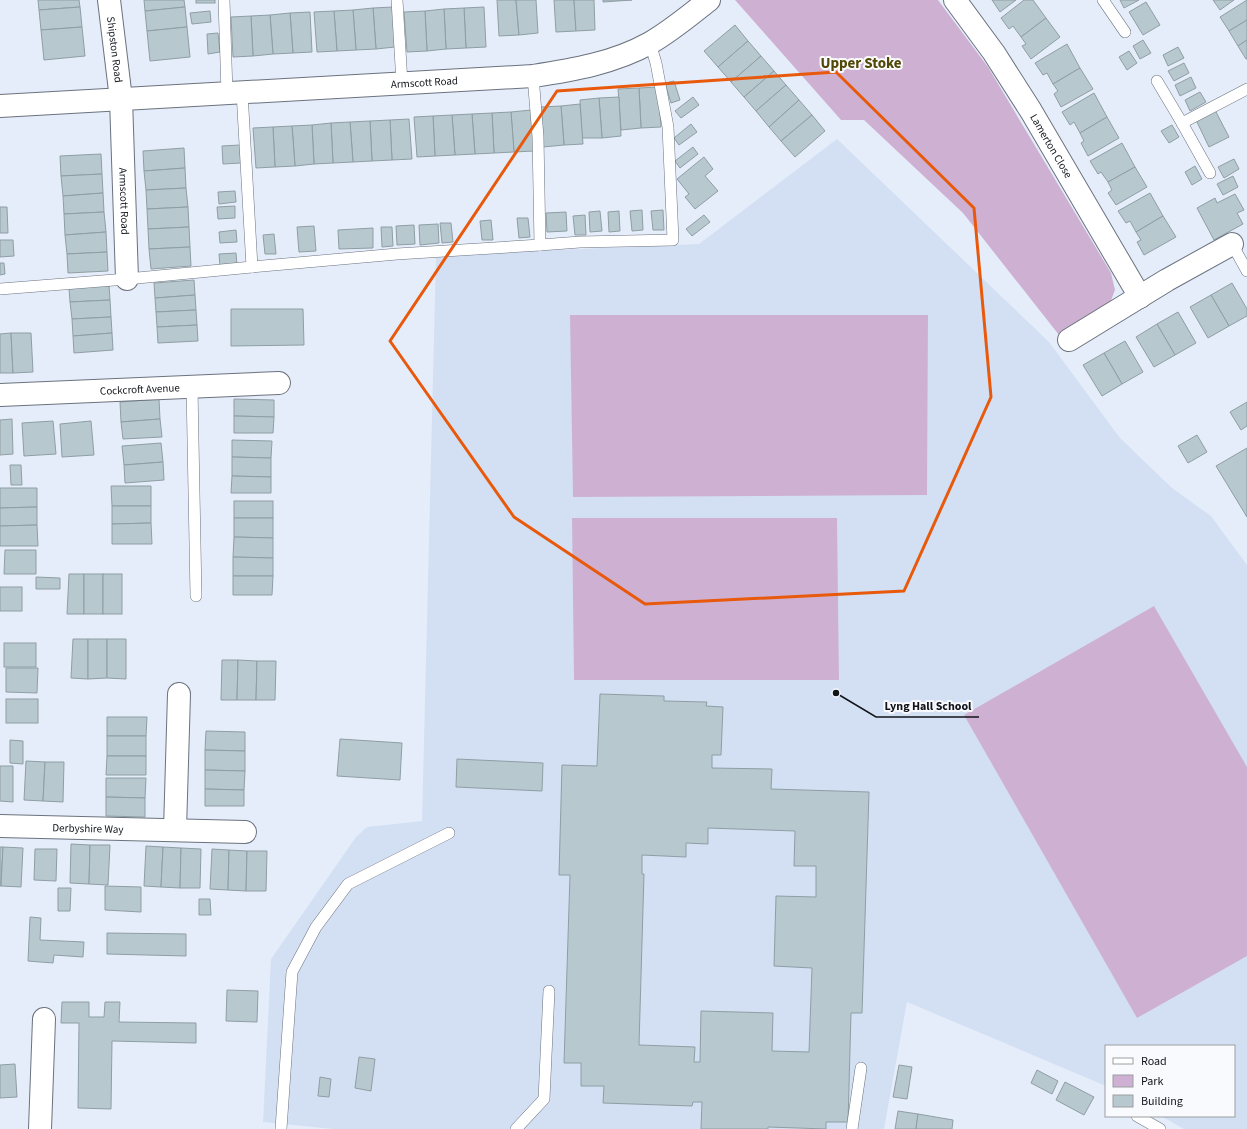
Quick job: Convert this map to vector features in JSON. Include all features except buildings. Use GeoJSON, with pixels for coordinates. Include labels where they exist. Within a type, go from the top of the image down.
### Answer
{"type":"FeatureCollection","features":[{"type":"Feature","properties":{"kind":"street","name":"Shipston Road"},"geometry":{"type":"LineString","coordinates":[[109,0],[121,99]]}},
{"type":"Feature","properties":{"kind":"street","name":"Armscott Road"},"geometry":{"type":"LineString","coordinates":[[0,106],[533,76],[587,67],[610,60],[650,43],[675,27],[709,0]]}},
{"type":"Feature","properties":{"kind":"street","name":"Lamerton Close"},"geometry":{"type":"LineString","coordinates":[[954,0],[994,53],[1032,111],[1140,297]]}},
{"type":"Feature","properties":{"kind":"street","name":"Armscott Road"},"geometry":{"type":"LineString","coordinates":[[121,99],[127,279]]}},
{"type":"Feature","properties":{"kind":"street"},"geometry":{"type":"LineString","coordinates":[[1069,340],[1232,244]]}},
{"type":"Feature","properties":{"kind":"street","name":"Cockcroft Avenue"},"geometry":{"type":"LineString","coordinates":[[0,395],[279,383]]}},
{"type":"Feature","properties":{"kind":"street"},"geometry":{"type":"LineString","coordinates":[[176,830],[179,694]]}},
{"type":"Feature","properties":{"kind":"street","name":"Derbyshire Way"},"geometry":{"type":"LineString","coordinates":[[0,826],[245,832]]}},
{"type":"Feature","properties":{"kind":"street"},"geometry":{"type":"LineString","coordinates":[[40,1129],[44,1019]]}},
{"type":"Feature","properties":{"kind":"lane"},"geometry":{"type":"LineString","coordinates":[[224,0],[235,92],[252,267]]}},
{"type":"Feature","properties":{"kind":"lane"},"geometry":{"type":"LineString","coordinates":[[397,0],[402,83]]}},
{"type":"Feature","properties":{"kind":"lane"},"geometry":{"type":"LineString","coordinates":[[1103,0],[1125,32]]}},
{"type":"Feature","properties":{"kind":"lane"},"geometry":{"type":"LineString","coordinates":[[0,289],[397,254],[580,242],[673,240],[668,127],[656,63],[650,43]]}},
{"type":"Feature","properties":{"kind":"lane"},"geometry":{"type":"LineString","coordinates":[[533,76],[538,137],[540,245]]}},
{"type":"Feature","properties":{"kind":"lane"},"geometry":{"type":"LineString","coordinates":[[1157,81],[1210,173]]}},
{"type":"Feature","properties":{"kind":"lane"},"geometry":{"type":"LineString","coordinates":[[1182,123],[1247,89]]}},
{"type":"Feature","properties":{"kind":"lane"},"geometry":{"type":"LineString","coordinates":[[1232,244],[1247,271]]}},
{"type":"Feature","properties":{"kind":"lane"},"geometry":{"type":"LineString","coordinates":[[192,387],[196,596]]}},
{"type":"Feature","properties":{"kind":"lane"},"geometry":{"type":"LineString","coordinates":[[281,1129],[292,972],[316,927],[348,884],[449,833]]}},
{"type":"Feature","properties":{"kind":"lane"},"geometry":{"type":"LineString","coordinates":[[516,1129],[544,1099],[549,991]]}},
{"type":"Feature","properties":{"kind":"lane"},"geometry":{"type":"LineString","coordinates":[[852,1129],[861,1068]]}},
{"type":"Feature","properties":{"kind":"lane"},"geometry":{"type":"LineString","coordinates":[[1139,1117],[1160,1129]]}},
{"type":"Feature","properties":{"kind":"highlighted area"},"geometry":{"type":"Polygon","coordinates":[[[836,72],[974,208],[991,397],[904,591],[645,604],[514,517],[390,341],[557,91],[836,72]]]}},
{"type":"Feature","properties":{"kind":"shaded area"},"geometry":{"type":"Polygon","coordinates":[[[837,139],[1049,342],[1120,438],[1172,488],[1211,516],[1247,565],[1247,1129],[1184,1129],[1163,1117],[1235,1117],[1235,1045],[1105,1045],[1105,1086],[907,1002],[884,1129],[333,1129],[263,1122],[271,959],[356,837],[367,827],[422,821],[436,255],[699,244],[837,139]]]}},
{"type":"Feature","properties":{"kind":"green space"},"geometry":{"type":"Polygon","coordinates":[[[735,0],[938,0],[988,67],[1111,273],[1115,290],[1110,303],[1059,335],[963,213],[864,120],[841,120],[735,0]]]}},
{"type":"Feature","properties":{"kind":"green space"},"geometry":{"type":"Polygon","coordinates":[[[570,315],[928,315],[927,495],[573,497],[570,315]]]}},
{"type":"Feature","properties":{"kind":"green space"},"geometry":{"type":"Polygon","coordinates":[[[572,518],[837,518],[839,680],[574,680],[572,518]]]}},
{"type":"Feature","properties":{"kind":"green space"},"geometry":{"type":"Polygon","coordinates":[[[1154,606],[1247,767],[1247,956],[1137,1018],[964,715],[1154,606]]]}},
{"type":"Feature","properties":{"kind":"place","name":"Lyng Hall School"},"geometry":{"type":"Point","coordinates":[836,693]}},
{"type":"Feature","properties":{"kind":"district","name":"Upper Stoke"},"geometry":{"type":"Point","coordinates":[861,63]}}]}
